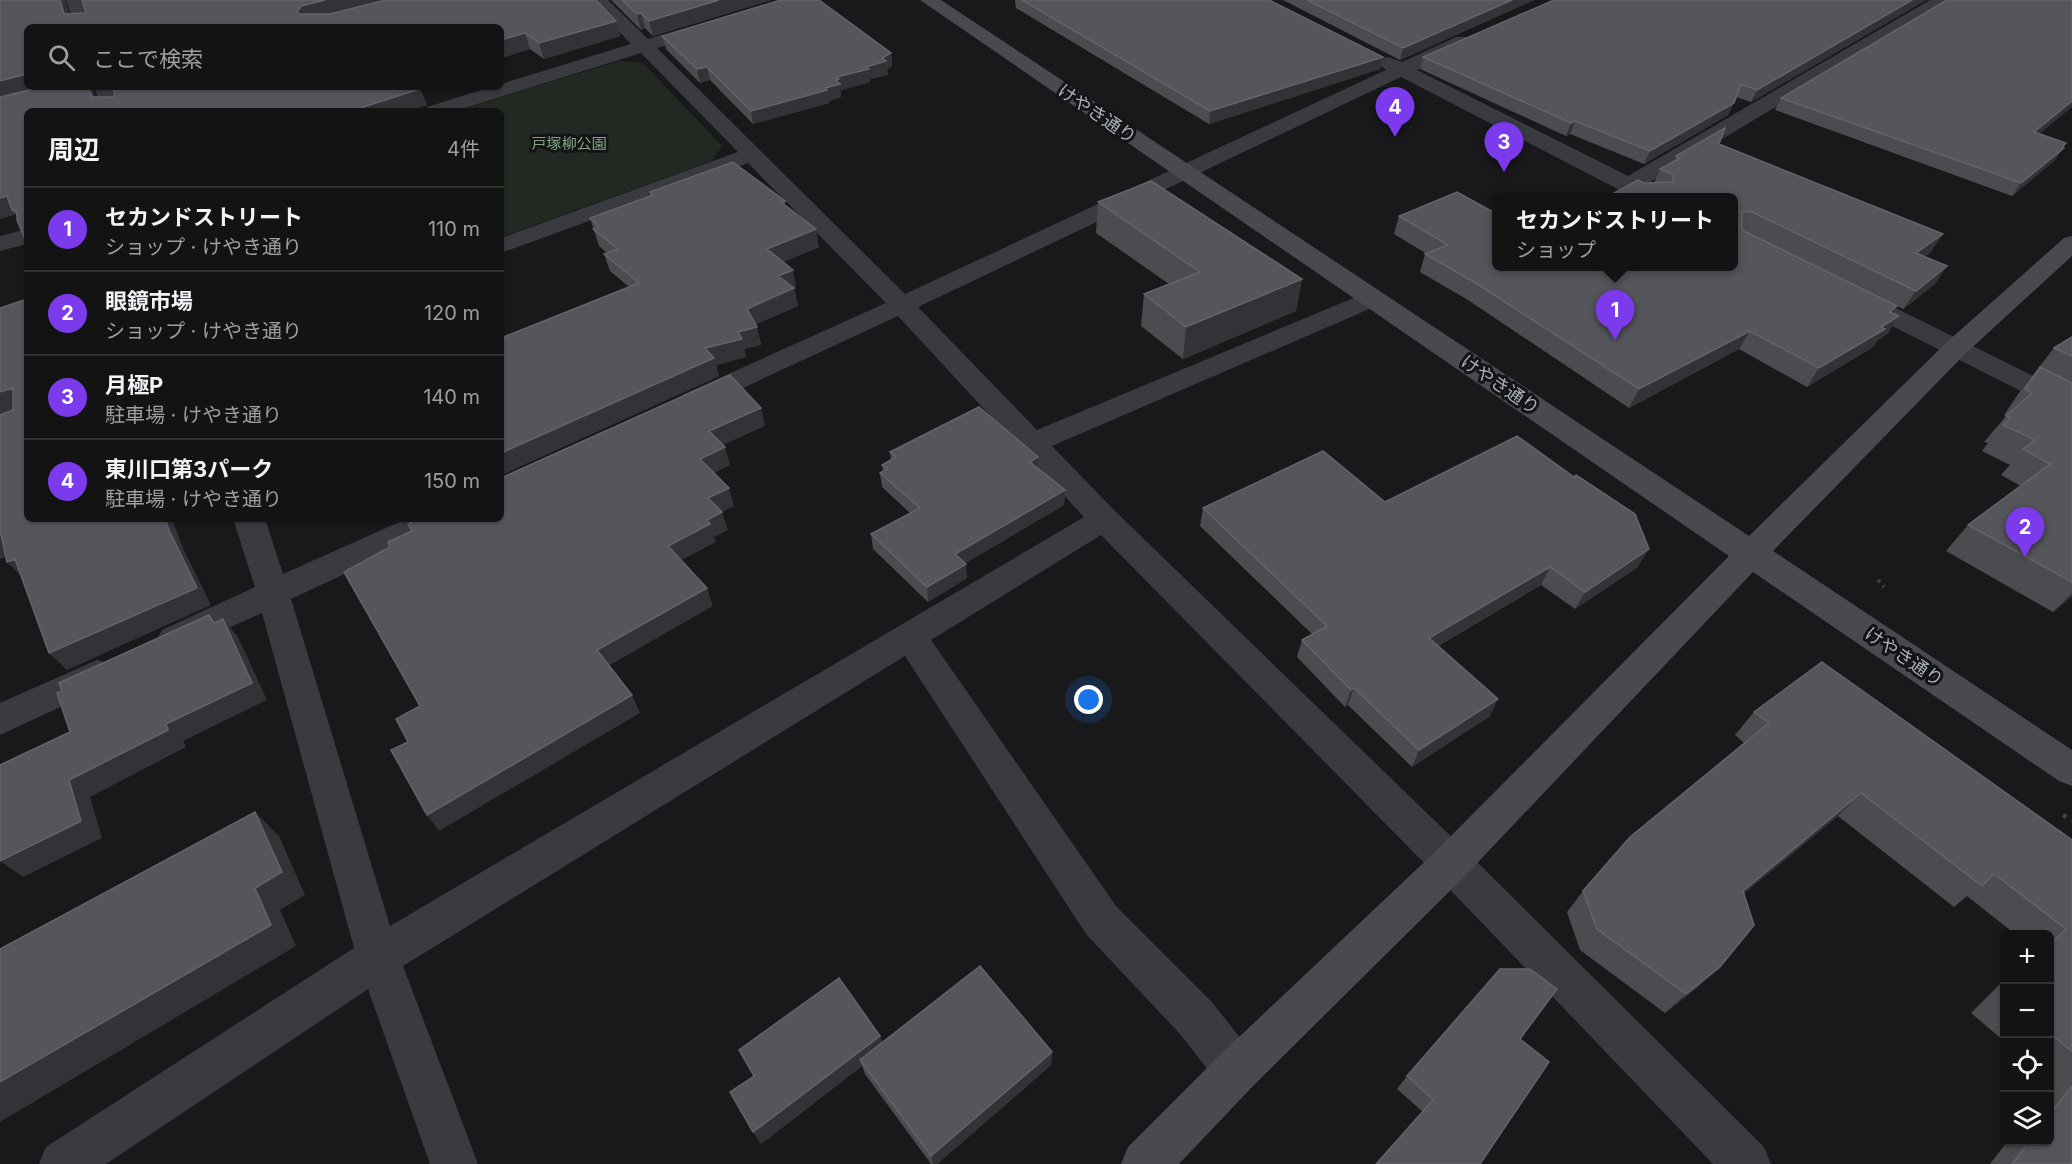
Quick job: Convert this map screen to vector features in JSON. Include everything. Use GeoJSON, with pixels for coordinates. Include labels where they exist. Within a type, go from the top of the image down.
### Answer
{"type":"FeatureCollection","features":[{"type":"Feature","properties":{"kind":"street"},"geometry":{"type":"LineString","coordinates":[[75,0],[83,24]]}},
{"type":"Feature","properties":{"kind":"street"},"geometry":{"type":"LineString","coordinates":[[598,0],[902,305],[1104,519],[1451,863],[1747,1164]]}},
{"type":"Feature","properties":{"kind":"street","name":"けやき通り"},"geometry":{"type":"LineString","coordinates":[[929,0],[2072,770]]}},
{"type":"Feature","properties":{"kind":"street"},"geometry":{"type":"LineString","coordinates":[[1629,185],[1943,0]]}},
{"type":"Feature","properties":{"kind":"street"},"geometry":{"type":"LineString","coordinates":[[674,409],[902,305],[1400,69],[1483,32]]}},
{"type":"Feature","properties":{"kind":"street"},"geometry":{"type":"LineString","coordinates":[[504,89],[677,36]]}},
{"type":"Feature","properties":{"kind":"street"},"geometry":{"type":"LineString","coordinates":[[1369,53],[1644,193]]}},
{"type":"Feature","properties":{"kind":"street"},"geometry":{"type":"LineString","coordinates":[[105,90],[112,108]]}},
{"type":"Feature","properties":{"kind":"street"},"geometry":{"type":"LineString","coordinates":[[444,108],[502,90]]}},
{"type":"Feature","properties":{"kind":"street"},"geometry":{"type":"LineString","coordinates":[[504,245],[752,155]]}},
{"type":"Feature","properties":{"kind":"street"},"geometry":{"type":"LineString","coordinates":[[0,244],[24,237]]}},
{"type":"Feature","properties":{"kind":"street"},"geometry":{"type":"LineString","coordinates":[[1145,1164],[1237,1070],[1451,863],[1785,518],[1956,348],[2072,243]]}},
{"type":"Feature","properties":{"kind":"street"},"geometry":{"type":"LineString","coordinates":[[1839,290],[2072,406]]}},
{"type":"Feature","properties":{"kind":"street"},"geometry":{"type":"LineString","coordinates":[[1033,443],[1372,299]]}},
{"type":"Feature","properties":{"kind":"street"},"geometry":{"type":"LineString","coordinates":[[63,1164],[378,957],[1104,519]]}},
{"type":"Feature","properties":{"kind":"street"},"geometry":{"type":"LineString","coordinates":[[250,522],[273,593],[378,957],[454,1164]]}},
{"type":"Feature","properties":{"kind":"street"},"geometry":{"type":"LineString","coordinates":[[0,720],[427,522]]}},
{"type":"Feature","properties":{"kind":"street"},"geometry":{"type":"LineString","coordinates":[[910,636],[1101,920],[1195,1017],[1237,1070]]}},
{"type":"Feature","properties":{"kind":"green space","name":"戸塚柳公園"},"geometry":{"type":"Polygon","coordinates":[[[619,61],[643,63],[722,146],[712,161],[504,236],[504,108],[466,108],[619,61]]]}},
{"type":"Feature","properties":{"kind":"building"},"geometry":{"type":"Polygon","coordinates":[[[0,0],[60,0],[64,14],[86,13],[82,0],[325,0],[301,6],[297,12],[299,14],[330,14],[386,0],[596,0],[616,21],[539,43],[525,33],[504,39],[504,24],[24,24],[24,75],[0,81],[0,0]]]}},
{"type":"Feature","properties":{"kind":"building"},"geometry":{"type":"Polygon","coordinates":[[[622,0],[719,0],[649,21],[641,13],[637,14],[622,0]]]}},
{"type":"Feature","properties":{"kind":"building"},"geometry":{"type":"Polygon","coordinates":[[[781,0],[819,0],[891,53],[882,58],[886,61],[866,67],[869,69],[837,77],[839,79],[836,80],[840,84],[825,88],[827,90],[751,111],[707,67],[697,69],[662,36],[781,0]]]}},
{"type":"Feature","properties":{"kind":"building"},"geometry":{"type":"Polygon","coordinates":[[[1022,0],[1269,0],[1383,57],[1210,111],[1022,0]]]}},
{"type":"Feature","properties":{"kind":"building"},"geometry":{"type":"Polygon","coordinates":[[[1307,0],[1512,0],[1403,48],[1307,0]]]}},
{"type":"Feature","properties":{"kind":"building"},"geometry":{"type":"Polygon","coordinates":[[[1554,0],[1912,0],[1757,90],[1741,84],[1734,103],[1650,151],[1575,121],[1571,123],[1423,57],[1554,0]]]}},
{"type":"Feature","properties":{"kind":"building"},"geometry":{"type":"Polygon","coordinates":[[[1947,0],[2072,0],[2072,101],[2034,132],[2066,143],[2062,147],[2064,148],[2021,183],[1781,98],[1947,0]]]}},
{"type":"Feature","properties":{"kind":"building"},"geometry":{"type":"Polygon","coordinates":[[[29,90],[89,90],[92,97],[113,97],[115,94],[113,90],[417,90],[360,108],[24,108],[24,237],[17,220],[17,212],[12,210],[7,196],[0,198],[0,97],[29,90]]]}},
{"type":"Feature","properties":{"kind":"building"},"geometry":{"type":"Polygon","coordinates":[[[1725,128],[1719,144],[1943,234],[1916,253],[1947,266],[1916,291],[1752,212],[1742,211],[1742,230],[1897,306],[1890,312],[1899,316],[1881,327],[1885,329],[1819,368],[1750,331],[1639,389],[1474,282],[1425,254],[1448,245],[1399,216],[1457,192],[1492,211],[1492,271],[1738,271],[1738,193],[1614,193],[1638,180],[1644,183],[1674,182],[1672,174],[1660,169],[1680,158],[1676,156],[1725,128]]]}},
{"type":"Feature","properties":{"kind":"building"},"geometry":{"type":"Polygon","coordinates":[[[733,162],[785,201],[781,202],[816,229],[767,249],[793,270],[778,276],[794,288],[747,309],[757,327],[738,332],[742,339],[705,348],[714,358],[504,452],[504,337],[639,283],[604,254],[618,249],[593,229],[599,227],[590,218],[653,195],[650,192],[733,162]]]}},
{"type":"Feature","properties":{"kind":"building"},"geometry":{"type":"Polygon","coordinates":[[[1151,181],[1302,279],[1186,327],[1144,294],[1200,272],[1098,202],[1151,181]]]}},
{"type":"Feature","properties":{"kind":"building"},"geometry":{"type":"Polygon","coordinates":[[[24,300],[24,522],[166,522],[197,588],[49,653],[15,559],[7,562],[0,534],[0,415],[13,410],[13,388],[0,392],[0,308],[24,300]]]}},
{"type":"Feature","properties":{"kind":"building"},"geometry":{"type":"Polygon","coordinates":[[[2072,337],[2072,356],[2054,348],[2072,337]]]}},
{"type":"Feature","properties":{"kind":"building"},"geometry":{"type":"Polygon","coordinates":[[[2040,367],[2072,383],[2072,582],[1968,525],[2050,464],[2023,449],[2035,440],[2003,425],[2010,418],[2006,416],[2032,393],[2025,389],[2040,367]]]}},
{"type":"Feature","properties":{"kind":"building"},"geometry":{"type":"Polygon","coordinates":[[[730,375],[761,408],[709,431],[725,447],[700,459],[729,488],[708,498],[722,512],[707,520],[710,524],[668,546],[707,588],[597,650],[632,695],[427,815],[391,750],[408,742],[396,719],[420,706],[344,572],[390,547],[388,542],[412,531],[408,524],[412,522],[504,522],[504,477],[730,375]]]}},
{"type":"Feature","properties":{"kind":"building"},"geometry":{"type":"Polygon","coordinates":[[[979,407],[1038,457],[1030,462],[1065,490],[955,554],[966,564],[927,587],[871,534],[920,508],[880,473],[887,469],[882,465],[896,457],[890,452],[979,407]]]}},
{"type":"Feature","properties":{"kind":"building"},"geometry":{"type":"Polygon","coordinates":[[[1517,436],[1574,477],[1576,475],[1635,514],[1649,549],[1585,592],[1550,567],[1429,638],[1498,699],[1419,750],[1354,688],[1351,690],[1302,640],[1327,626],[1203,508],[1323,451],[1385,502],[1517,436]]]}},
{"type":"Feature","properties":{"kind":"building"},"geometry":{"type":"Polygon","coordinates":[[[209,615],[214,623],[223,619],[252,683],[166,724],[168,730],[69,780],[81,821],[0,861],[0,765],[70,732],[57,693],[62,691],[59,683],[209,615]]]}},
{"type":"Feature","properties":{"kind":"building"},"geometry":{"type":"Polygon","coordinates":[[[1822,662],[2072,840],[2072,1051],[2054,1037],[2054,941],[2066,929],[1994,874],[1982,886],[1861,793],[1743,891],[1754,925],[1720,967],[1686,994],[1597,929],[1583,891],[1630,837],[1769,723],[1754,712],[1822,662]]]}},
{"type":"Feature","properties":{"kind":"building"},"geometry":{"type":"Polygon","coordinates":[[[255,812],[282,872],[255,888],[271,925],[0,1082],[0,949],[255,812]]]}},
{"type":"Feature","properties":{"kind":"building"},"geometry":{"type":"Polygon","coordinates":[[[980,966],[1052,1052],[931,1156],[860,1060],[980,966]]]}},
{"type":"Feature","properties":{"kind":"building"},"geometry":{"type":"Polygon","coordinates":[[[1500,969],[1530,969],[1557,989],[1520,1039],[1549,1062],[1480,1164],[1376,1164],[1433,1100],[1407,1076],[1500,969]]]}},
{"type":"Feature","properties":{"kind":"building"},"geometry":{"type":"Polygon","coordinates":[[[839,978],[880,1036],[753,1132],[730,1092],[754,1076],[739,1050],[839,978]]]}},
{"type":"Feature","properties":{"kind":"building"},"geometry":{"type":"Polygon","coordinates":[[[2072,1086],[2072,1164],[2012,1164],[2026,1146],[2054,1146],[2054,1109],[2072,1086]]]}},
{"type":"Feature","properties":{"kind":"place","name":"東川口第3パーク"},"geometry":{"type":"Point","coordinates":[1395,137]}},
{"type":"Feature","properties":{"kind":"place","name":"月極P"},"geometry":{"type":"Point","coordinates":[1504,172]}},
{"type":"Feature","properties":{"kind":"place","name":"セカンドストリート"},"geometry":{"type":"Point","coordinates":[1615,340]}},
{"type":"Feature","properties":{"kind":"place","name":"眼鏡市場"},"geometry":{"type":"Point","coordinates":[2025,557]}}]}
